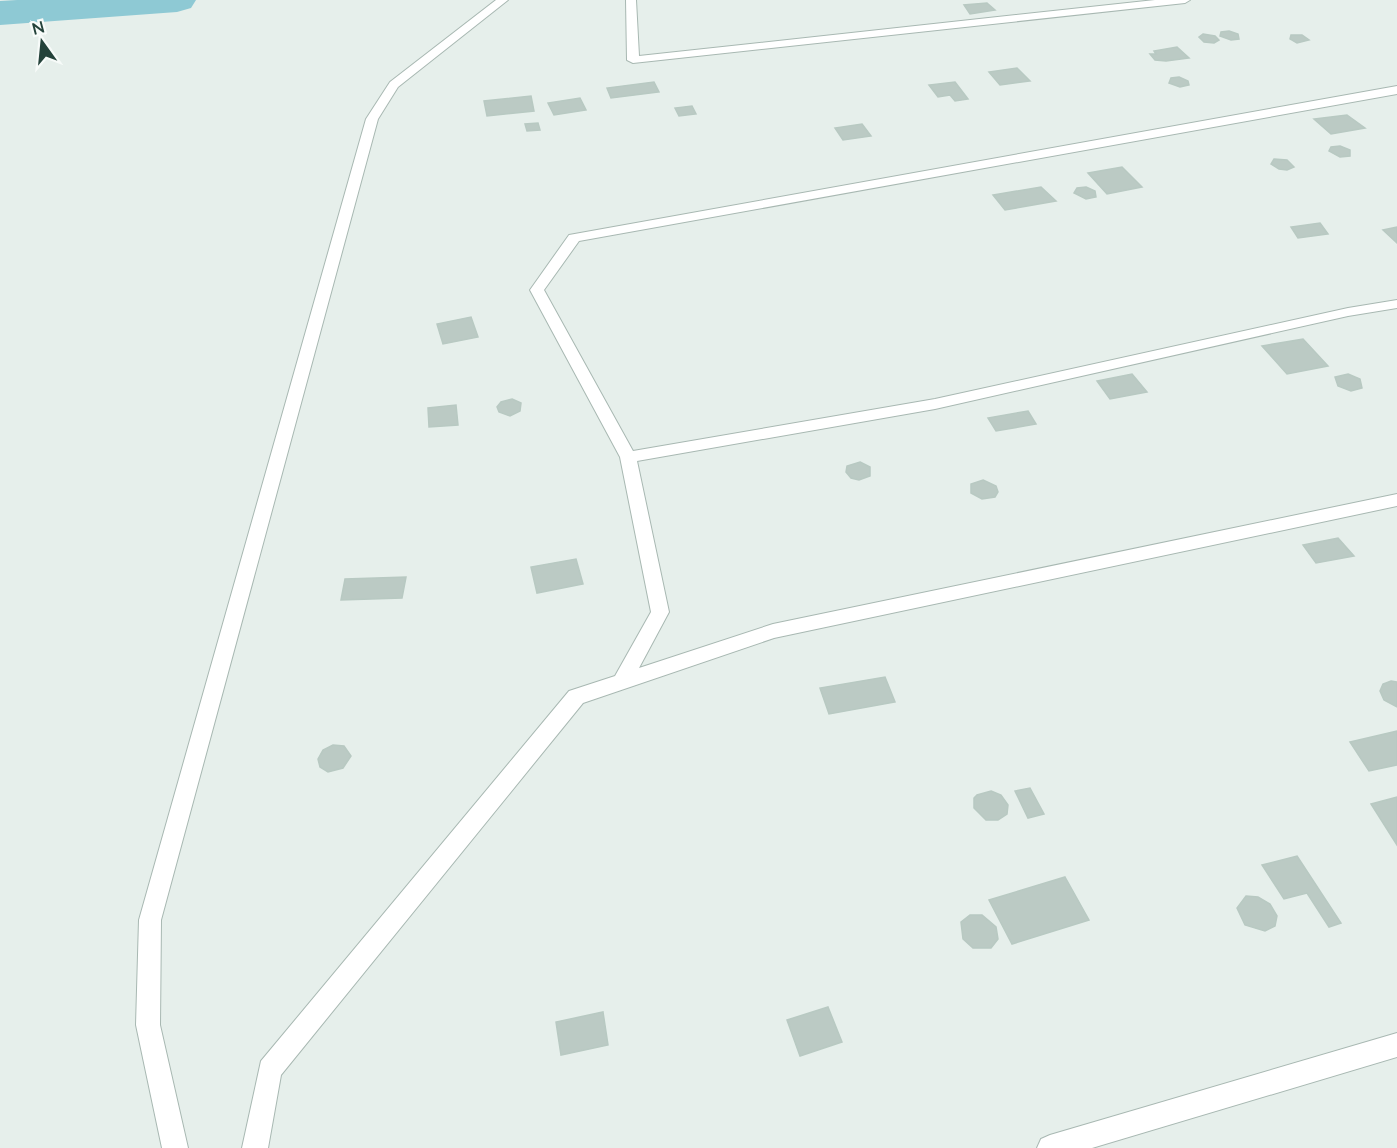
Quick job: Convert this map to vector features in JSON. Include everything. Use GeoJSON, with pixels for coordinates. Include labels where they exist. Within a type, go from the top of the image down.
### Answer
{"type":"FeatureCollection","features":[{"type":"Feature","properties":{"kind":"street"},"geometry":{"type":"LineString","coordinates":[[175,1148],[148,1025],[150,920],[372,119],[394,85],[503,0]]}},
{"type":"Feature","properties":{"kind":"street"},"geometry":{"type":"LineString","coordinates":[[631,0],[633,60],[1185,0]]}},
{"type":"Feature","properties":{"kind":"street"},"geometry":{"type":"LineString","coordinates":[[623,680],[660,612],[628,457],[537,290],[574,238],[1397,90]]}},
{"type":"Feature","properties":{"kind":"street"},"geometry":{"type":"LineString","coordinates":[[628,457],[935,404],[1348,312],[1397,304]]}},
{"type":"Feature","properties":{"kind":"street"},"geometry":{"type":"LineString","coordinates":[[255,1148],[270,1070],[576,697],[773,631],[1397,500]]}},
{"type":"Feature","properties":{"kind":"street"},"geometry":{"type":"LineString","coordinates":[[1050,1148],[1397,1045]]}},
{"type":"Feature","properties":{"kind":"building"},"geometry":{"type":"Polygon","coordinates":[[[987,3],[995,10],[970,14],[964,5],[987,3]]]}},
{"type":"Feature","properties":{"kind":"building"},"geometry":{"type":"Polygon","coordinates":[[[1229,31],[1238,34],[1239,39],[1231,40],[1220,36],[1221,32],[1229,31]]]}},
{"type":"Feature","properties":{"kind":"building"},"geometry":{"type":"Polygon","coordinates":[[[1203,34],[1215,36],[1219,40],[1214,43],[1204,42],[1199,37],[1203,34]]]}},
{"type":"Feature","properties":{"kind":"building"},"geometry":{"type":"Polygon","coordinates":[[[1291,35],[1302,35],[1309,40],[1297,43],[1290,39],[1291,35]]]}},
{"type":"Feature","properties":{"kind":"building"},"geometry":{"type":"Polygon","coordinates":[[[1177,47],[1189,58],[1155,60],[1150,54],[1156,54],[1154,51],[1177,47]]]}},
{"type":"Feature","properties":{"kind":"building"},"geometry":{"type":"Polygon","coordinates":[[[1017,68],[1030,81],[1000,85],[989,72],[1017,68]]]}},
{"type":"Feature","properties":{"kind":"building"},"geometry":{"type":"Polygon","coordinates":[[[1179,77],[1188,81],[1189,85],[1180,87],[1169,83],[1171,78],[1179,77]]]}},
{"type":"Feature","properties":{"kind":"building"},"geometry":{"type":"Polygon","coordinates":[[[654,82],[659,92],[611,98],[607,88],[654,82]]]}},
{"type":"Feature","properties":{"kind":"building"},"geometry":{"type":"Polygon","coordinates":[[[955,82],[968,99],[955,101],[950,95],[938,97],[929,85],[955,82]]]}},
{"type":"Feature","properties":{"kind":"building"},"geometry":{"type":"Polygon","coordinates":[[[531,96],[534,111],[487,116],[484,101],[531,96]]]}},
{"type":"Feature","properties":{"kind":"building"},"geometry":{"type":"Polygon","coordinates":[[[580,98],[586,110],[554,115],[548,103],[580,98]]]}},
{"type":"Feature","properties":{"kind":"building"},"geometry":{"type":"Polygon","coordinates":[[[692,106],[696,114],[679,116],[675,108],[692,106]]]}},
{"type":"Feature","properties":{"kind":"building"},"geometry":{"type":"Polygon","coordinates":[[[1347,115],[1365,128],[1331,134],[1314,119],[1347,115]]]}},
{"type":"Feature","properties":{"kind":"building"},"geometry":{"type":"Polygon","coordinates":[[[538,123],[540,130],[527,131],[525,124],[538,123]]]}},
{"type":"Feature","properties":{"kind":"building"},"geometry":{"type":"Polygon","coordinates":[[[862,124],[871,136],[843,140],[835,128],[862,124]]]}},
{"type":"Feature","properties":{"kind":"building"},"geometry":{"type":"Polygon","coordinates":[[[1340,146],[1350,150],[1350,156],[1340,157],[1329,151],[1331,147],[1340,146]]]}},
{"type":"Feature","properties":{"kind":"building"},"geometry":{"type":"Polygon","coordinates":[[[1274,159],[1287,160],[1294,167],[1287,170],[1279,169],[1271,164],[1274,159]]]}},
{"type":"Feature","properties":{"kind":"building"},"geometry":{"type":"Polygon","coordinates":[[[1122,167],[1142,187],[1107,194],[1088,173],[1122,167]]]}},
{"type":"Feature","properties":{"kind":"building"},"geometry":{"type":"Polygon","coordinates":[[[1041,187],[1056,201],[1005,210],[993,195],[1041,187]]]}},
{"type":"Feature","properties":{"kind":"building"},"geometry":{"type":"Polygon","coordinates":[[[1086,187],[1095,191],[1096,197],[1086,199],[1074,193],[1077,188],[1086,187]]]}},
{"type":"Feature","properties":{"kind":"building"},"geometry":{"type":"Polygon","coordinates":[[[1320,223],[1328,234],[1298,238],[1291,227],[1320,223]]]}},
{"type":"Feature","properties":{"kind":"building"},"geometry":{"type":"Polygon","coordinates":[[[1397,227],[1397,243],[1383,230],[1397,227]]]}},
{"type":"Feature","properties":{"kind":"building"},"geometry":{"type":"Polygon","coordinates":[[[471,317],[478,337],[443,344],[437,324],[471,317]]]}},
{"type":"Feature","properties":{"kind":"building"},"geometry":{"type":"Polygon","coordinates":[[[1303,339],[1328,366],[1287,374],[1262,346],[1303,339]]]}},
{"type":"Feature","properties":{"kind":"building"},"geometry":{"type":"Polygon","coordinates":[[[1132,374],[1147,392],[1110,399],[1097,381],[1132,374]]]}},
{"type":"Feature","properties":{"kind":"building"},"geometry":{"type":"Polygon","coordinates":[[[1348,374],[1360,379],[1362,388],[1351,391],[1338,386],[1335,377],[1348,374]]]}},
{"type":"Feature","properties":{"kind":"building"},"geometry":{"type":"Polygon","coordinates":[[[512,399],[521,403],[520,411],[510,416],[499,412],[497,407],[501,402],[512,399]]]}},
{"type":"Feature","properties":{"kind":"building"},"geometry":{"type":"Polygon","coordinates":[[[456,405],[458,425],[429,427],[428,408],[456,405]]]}},
{"type":"Feature","properties":{"kind":"building"},"geometry":{"type":"Polygon","coordinates":[[[1028,411],[1036,424],[996,431],[988,418],[1028,411]]]}},
{"type":"Feature","properties":{"kind":"building"},"geometry":{"type":"Polygon","coordinates":[[[860,462],[870,467],[870,476],[859,480],[851,478],[846,472],[847,466],[860,462]]]}},
{"type":"Feature","properties":{"kind":"building"},"geometry":{"type":"Polygon","coordinates":[[[983,480],[996,486],[998,492],[995,497],[982,499],[971,493],[971,484],[983,480]]]}},
{"type":"Feature","properties":{"kind":"building"},"geometry":{"type":"Polygon","coordinates":[[[1338,538],[1354,556],[1316,563],[1303,545],[1338,538]]]}},
{"type":"Feature","properties":{"kind":"building"},"geometry":{"type":"Polygon","coordinates":[[[576,559],[583,584],[537,593],[531,567],[576,559]]]}},
{"type":"Feature","properties":{"kind":"building"},"geometry":{"type":"Polygon","coordinates":[[[406,577],[402,598],[341,600],[345,579],[406,577]]]}},
{"type":"Feature","properties":{"kind":"building"},"geometry":{"type":"Polygon","coordinates":[[[885,677],[895,702],[829,714],[820,688],[885,677]]]}},
{"type":"Feature","properties":{"kind":"building"},"geometry":{"type":"Polygon","coordinates":[[[1391,681],[1397,682],[1397,707],[1384,700],[1380,691],[1383,684],[1391,681]]]}},
{"type":"Feature","properties":{"kind":"building"},"geometry":{"type":"Polygon","coordinates":[[[1397,731],[1397,765],[1369,771],[1350,742],[1397,731]]]}},
{"type":"Feature","properties":{"kind":"building"},"geometry":{"type":"Polygon","coordinates":[[[333,745],[344,746],[351,756],[343,768],[328,772],[320,767],[318,759],[323,750],[333,745]]]}},
{"type":"Feature","properties":{"kind":"building"},"geometry":{"type":"Polygon","coordinates":[[[1030,788],[1044,814],[1028,818],[1015,791],[1030,788]]]}},
{"type":"Feature","properties":{"kind":"building"},"geometry":{"type":"Polygon","coordinates":[[[991,791],[1001,795],[1008,805],[1007,814],[998,820],[986,820],[974,808],[974,798],[977,795],[991,791]]]}},
{"type":"Feature","properties":{"kind":"building"},"geometry":{"type":"Polygon","coordinates":[[[1397,797],[1397,845],[1371,804],[1397,797]]]}},
{"type":"Feature","properties":{"kind":"building"},"geometry":{"type":"Polygon","coordinates":[[[1297,856],[1341,923],[1329,927],[1307,893],[1284,899],[1262,865],[1297,856]]]}},
{"type":"Feature","properties":{"kind":"building"},"geometry":{"type":"Polygon","coordinates":[[[1065,877],[1089,920],[1012,944],[989,900],[1065,877]]]}},
{"type":"Feature","properties":{"kind":"building"},"geometry":{"type":"Polygon","coordinates":[[[1246,896],[1258,897],[1270,904],[1277,916],[1275,926],[1265,931],[1245,925],[1237,908],[1246,896]]]}},
{"type":"Feature","properties":{"kind":"building"},"geometry":{"type":"Polygon","coordinates":[[[970,915],[982,915],[996,927],[998,939],[991,948],[973,948],[963,939],[961,922],[970,915]]]}},
{"type":"Feature","properties":{"kind":"building"},"geometry":{"type":"Polygon","coordinates":[[[828,1007],[842,1042],[800,1056],[787,1020],[828,1007]]]}},
{"type":"Feature","properties":{"kind":"building"},"geometry":{"type":"Polygon","coordinates":[[[603,1012],[608,1045],[561,1055],[556,1022],[603,1012]]]}},
{"type":"Feature","properties":{"kind":"waterway"},"geometry":{"type":"LineString","coordinates":[[0,13],[177,0]]}}]}
